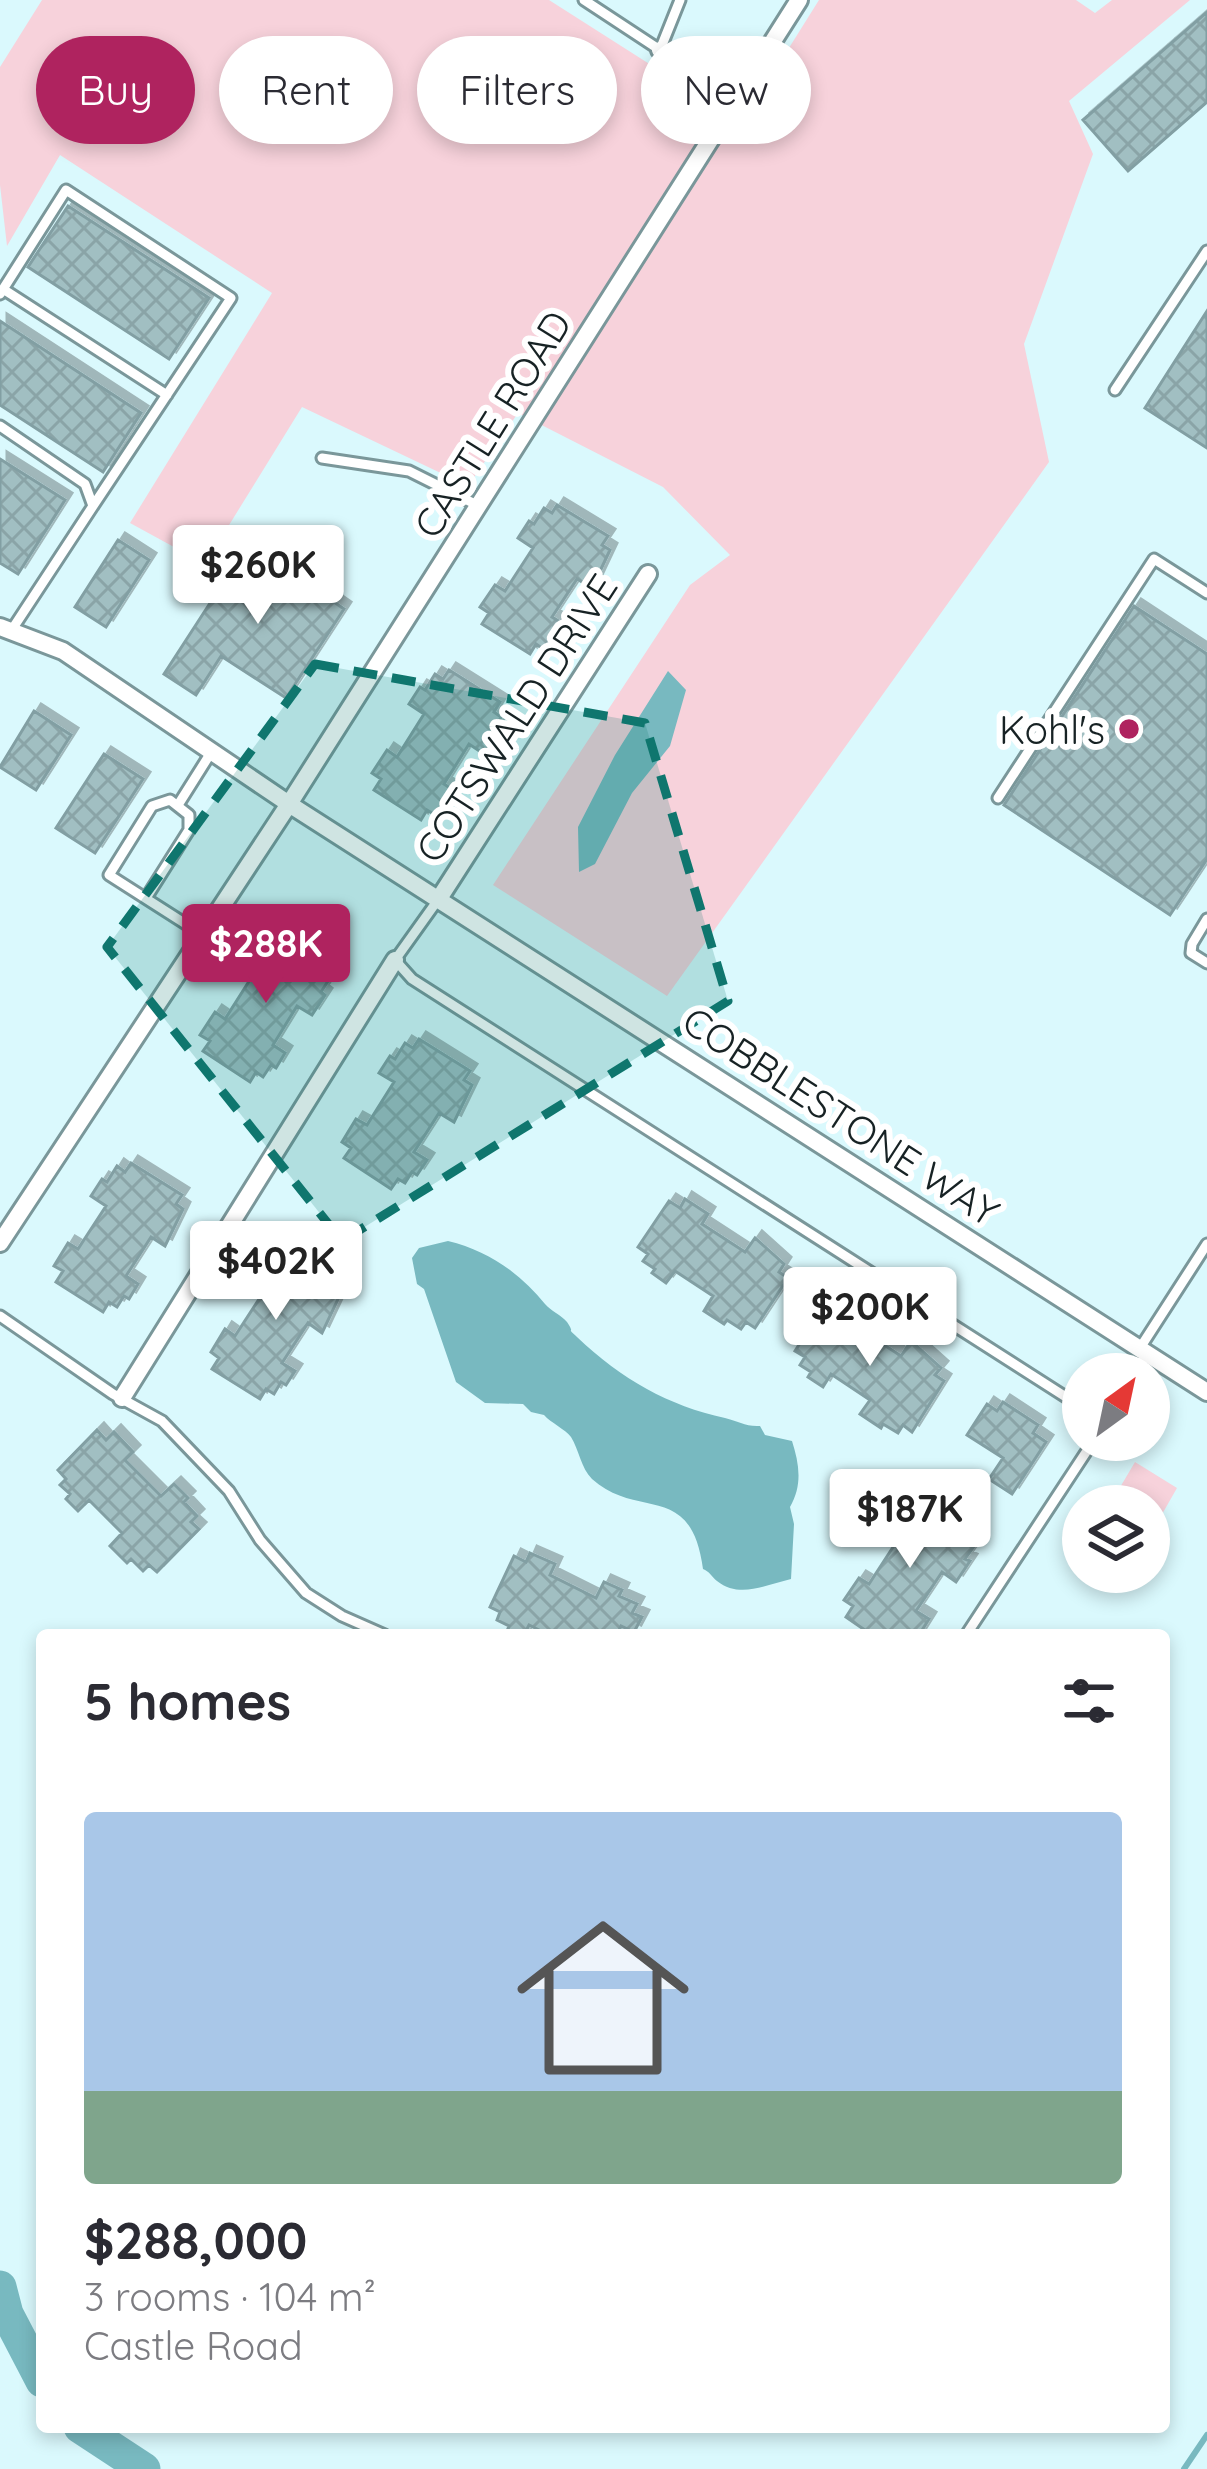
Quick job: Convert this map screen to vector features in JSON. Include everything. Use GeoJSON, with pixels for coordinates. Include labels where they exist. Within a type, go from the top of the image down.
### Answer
{"type":"FeatureCollection","features":[{"type":"Feature","properties":{"kind":"street","name":"CASTLE ROAD"},"geometry":{"type":"LineString","coordinates":[[777,36],[799,0]]}},
{"type":"Feature","properties":{"kind":"street","name":"CASTLE ROAD"},"geometry":{"type":"LineString","coordinates":[[0,1244],[290,804],[709,144]]}},
{"type":"Feature","properties":{"kind":"street","name":"COTSWALD DRIVE"},"geometry":{"type":"LineString","coordinates":[[440,897],[648,574]]}},
{"type":"Feature","properties":{"kind":"street","name":"COBBLESTONE WAY"},"geometry":{"type":"LineString","coordinates":[[6,629],[63,651],[290,804],[1207,1392]]}},
{"type":"Feature","properties":{"kind":"street"},"geometry":{"type":"LineString","coordinates":[[122,1398],[395,960]]}},
{"type":"Feature","properties":{"kind":"lane"},"geometry":{"type":"LineString","coordinates":[[584,0],[641,38]]}},
{"type":"Feature","properties":{"kind":"lane"},"geometry":{"type":"LineString","coordinates":[[666,36],[680,0]]}},
{"type":"Feature","properties":{"kind":"lane"},"geometry":{"type":"LineString","coordinates":[[6,629],[93,506],[232,298],[66,190],[2,291],[167,395]]}},
{"type":"Feature","properties":{"kind":"lane"},"geometry":{"type":"LineString","coordinates":[[1115,391],[1207,251]]}},
{"type":"Feature","properties":{"kind":"lane"},"geometry":{"type":"LineString","coordinates":[[0,426],[86,484],[93,506]]}},
{"type":"Feature","properties":{"kind":"lane"},"geometry":{"type":"LineString","coordinates":[[322,458],[409,471],[478,506]]}},
{"type":"Feature","properties":{"kind":"lane"},"geometry":{"type":"LineString","coordinates":[[998,798],[1154,560],[1207,593]]}},
{"type":"Feature","properties":{"kind":"lane"},"geometry":{"type":"LineString","coordinates":[[178,805],[212,752]]}},
{"type":"Feature","properties":{"kind":"lane"},"geometry":{"type":"LineString","coordinates":[[146,898],[188,830],[189,814],[160,800],[109,875],[203,935]]}},
{"type":"Feature","properties":{"kind":"lane"},"geometry":{"type":"LineString","coordinates":[[440,897],[395,960],[412,979],[1062,1395]]}},
{"type":"Feature","properties":{"kind":"lane"},"geometry":{"type":"LineString","coordinates":[[1207,919],[1191,953],[1207,963]]}},
{"type":"Feature","properties":{"kind":"lane"},"geometry":{"type":"LineString","coordinates":[[1143,1353],[1207,1244]]}},
{"type":"Feature","properties":{"kind":"lane"},"geometry":{"type":"LineString","coordinates":[[0,1316],[162,1421],[229,1491],[260,1540],[306,1593],[371,1629]]}},
{"type":"Feature","properties":{"kind":"lane"},"geometry":{"type":"LineString","coordinates":[[970,1629],[1080,1461]]}},
{"type":"Feature","properties":{"kind":"highlighted area"},"geometry":{"type":"Polygon","coordinates":[[[315,664],[645,723],[728,1001],[342,1241],[107,947],[315,664]]]}},
{"type":"Feature","properties":{"kind":"shaded area"},"geometry":{"type":"Polygon","coordinates":[[[42,0],[549,0],[605,36],[417,36],[417,144],[617,144],[617,43],[641,59],[641,144],[811,144],[811,36],[796,36],[819,0],[1076,0],[1095,13],[1112,0],[1190,0],[1069,101],[1093,154],[1024,344],[1049,462],[667,996],[493,885],[690,585],[730,555],[663,487],[518,413],[468,486],[302,407],[205,564],[130,523],[272,293],[60,155],[7,246],[0,185],[0,67],[42,0]]]}},
{"type":"Feature","properties":{"kind":"shaded area"},"geometry":{"type":"Polygon","coordinates":[[[1135,1462],[1177,1488],[1170,1500],[1170,1485],[1121,1485],[1135,1462]]]}},
{"type":"Feature","properties":{"kind":"water"},"geometry":{"type":"Polygon","coordinates":[[[668,671],[686,690],[670,746],[632,793],[595,864],[579,872],[578,827],[615,755],[668,671]]]}},
{"type":"Feature","properties":{"kind":"water"},"geometry":{"type":"Polygon","coordinates":[[[448,1241],[490,1257],[515,1274],[565,1320],[571,1332],[628,1378],[684,1406],[760,1426],[765,1435],[792,1441],[798,1474],[790,1507],[794,1524],[791,1579],[753,1589],[735,1589],[717,1581],[703,1569],[697,1541],[675,1512],[627,1498],[592,1479],[571,1437],[544,1415],[523,1404],[485,1403],[456,1382],[424,1289],[417,1284],[412,1258],[419,1248],[448,1241]]]}},
{"type":"Feature","properties":{"kind":"building"},"geometry":{"type":"Polygon","coordinates":[[[1207,12],[1207,102],[1128,171],[1083,120],[1207,12]]]}},
{"type":"Feature","properties":{"kind":"building"},"geometry":{"type":"Polygon","coordinates":[[[68,206],[209,298],[169,359],[28,267],[68,206]]]}},
{"type":"Feature","properties":{"kind":"building"},"geometry":{"type":"Polygon","coordinates":[[[1207,311],[1207,448],[1145,408],[1207,311]]]}},
{"type":"Feature","properties":{"kind":"building"},"geometry":{"type":"Polygon","coordinates":[[[0,321],[141,413],[103,472],[0,405],[0,321]]]}},
{"type":"Feature","properties":{"kind":"building"},"geometry":{"type":"Polygon","coordinates":[[[0,459],[65,500],[18,574],[0,563],[0,459]]]}},
{"type":"Feature","properties":{"kind":"building"},"geometry":{"type":"Polygon","coordinates":[[[557,505],[608,536],[602,545],[610,550],[592,588],[577,579],[552,617],[565,625],[555,640],[551,637],[543,649],[536,644],[530,654],[482,624],[489,613],[480,607],[495,585],[505,591],[533,548],[518,538],[529,521],[534,524],[544,508],[552,513],[557,505]]]}},
{"type":"Feature","properties":{"kind":"building"},"geometry":{"type":"Polygon","coordinates":[[[118,540],[149,560],[106,627],[75,607],[118,540]]]}},
{"type":"Feature","properties":{"kind":"building"},"geometry":{"type":"Polygon","coordinates":[[[249,543],[344,609],[286,698],[221,656],[196,695],[164,674],[249,543]]]}},
{"type":"Feature","properties":{"kind":"building","name":"Kohl's"},"geometry":{"type":"Polygon","coordinates":[[[1134,606],[1207,654],[1207,859],[1170,915],[1004,805],[1134,606]]]}},
{"type":"Feature","properties":{"kind":"building"},"geometry":{"type":"Polygon","coordinates":[[[449,670],[500,702],[494,712],[501,717],[484,754],[469,744],[444,784],[456,792],[447,806],[442,804],[435,815],[427,810],[421,820],[374,790],[381,779],[372,773],[387,750],[397,757],[424,714],[409,704],[420,687],[425,690],[435,674],[443,679],[449,670]]]}},
{"type":"Feature","properties":{"kind":"building"},"geometry":{"type":"Polygon","coordinates":[[[34,711],[71,735],[36,790],[0,767],[34,711]]]}},
{"type":"Feature","properties":{"kind":"building"},"geometry":{"type":"Polygon","coordinates":[[[104,754],[143,779],[95,853],[56,828],[104,754]]]}},
{"type":"Feature","properties":{"kind":"building"},"geometry":{"type":"Polygon","coordinates":[[[277,932],[328,964],[322,973],[330,978],[312,1015],[297,1006],[273,1045],[285,1053],[276,1068],[271,1065],[263,1077],[256,1072],[250,1082],[203,1051],[210,1041],[200,1035],[215,1012],[225,1019],[253,975],[238,966],[249,949],[254,952],[264,936],[272,941],[277,932]]]}},
{"type":"Feature","properties":{"kind":"building"},"geometry":{"type":"Polygon","coordinates":[[[419,1039],[470,1071],[464,1080],[472,1085],[454,1122],[439,1113],[414,1152],[427,1160],[417,1175],[412,1172],[405,1183],[398,1179],[391,1189],[344,1158],[351,1148],[342,1142],[356,1119],[367,1125],[394,1082],[379,1073],[390,1056],[395,1059],[405,1043],[413,1048],[419,1039]]]}},
{"type":"Feature","properties":{"kind":"building"},"geometry":{"type":"Polygon","coordinates":[[[131,1163],[182,1195],[176,1204],[183,1209],[165,1246],[151,1237],[126,1276],[138,1284],[129,1299],[124,1296],[117,1307],[109,1302],[103,1312],[56,1282],[63,1271],[54,1266],[68,1243],[78,1249],[106,1206],[91,1196],[102,1179],[107,1182],[117,1166],[125,1172],[131,1163]]]}},
{"type":"Feature","properties":{"kind":"building"},"geometry":{"type":"Polygon","coordinates":[[[685,1199],[708,1214],[702,1224],[745,1252],[755,1238],[784,1264],[779,1272],[788,1278],[755,1328],[746,1322],[741,1329],[727,1320],[724,1324],[704,1311],[713,1296],[675,1271],[666,1283],[643,1261],[648,1254],[638,1247],[669,1201],[680,1208],[685,1199]]]}},
{"type":"Feature","properties":{"kind":"building"},"geometry":{"type":"Polygon","coordinates":[[[288,1250],[338,1281],[332,1291],[340,1295],[322,1333],[308,1323],[282,1363],[295,1371],[286,1385],[281,1382],[274,1394],[266,1389],[260,1399],[212,1369],[219,1358],[211,1352],[225,1329],[235,1336],[263,1293],[248,1283],[259,1266],[264,1269],[274,1253],[282,1258],[288,1250]]]}},
{"type":"Feature","properties":{"kind":"building"},"geometry":{"type":"Polygon","coordinates":[[[842,1303],[865,1318],[858,1328],[901,1356],[911,1341],[941,1368],[935,1375],[944,1381],[912,1432],[903,1425],[898,1433],[883,1424],[881,1428],[860,1414],[870,1400],[831,1374],[823,1387],[800,1365],[805,1357],[795,1351],[825,1304],[836,1311],[842,1303]]]}},
{"type":"Feature","properties":{"kind":"building"},"geometry":{"type":"Polygon","coordinates":[[[1003,1402],[1038,1425],[1033,1433],[1046,1442],[1012,1494],[989,1479],[1003,1458],[967,1435],[987,1404],[997,1411],[1003,1402]]]}},
{"type":"Feature","properties":{"kind":"building"},"geometry":{"type":"Polygon","coordinates":[[[97,1430],[106,1440],[114,1432],[133,1452],[125,1460],[161,1496],[174,1484],[197,1516],[191,1522],[199,1529],[157,1572],[149,1565],[143,1571],[131,1559],[127,1563],[110,1546],[122,1533],[89,1500],[78,1511],[60,1485],[66,1479],[58,1470],[97,1430]]]}},
{"type":"Feature","properties":{"kind":"building"},"geometry":{"type":"Polygon","coordinates":[[[922,1498],[973,1530],[967,1540],[975,1545],[965,1559],[970,1561],[956,1582],[942,1572],[916,1611],[929,1619],[923,1629],[863,1629],[846,1617],[853,1606],[844,1600],[859,1578],[869,1584],[897,1541],[883,1531],[894,1514],[899,1518],[909,1502],[917,1507],[922,1498]]]}},
{"type":"Feature","properties":{"kind":"building"},"geometry":{"type":"Polygon","coordinates":[[[530,1553],[555,1564],[550,1575],[596,1598],[604,1582],[622,1590],[619,1596],[637,1604],[632,1613],[642,1617],[636,1629],[537,1629],[529,1625],[508,1629],[497,1620],[500,1612],[490,1607],[514,1556],[526,1562],[530,1553]]]}},
{"type":"Feature","properties":{"kind":"waterway"},"geometry":{"type":"LineString","coordinates":[[0,2287],[7,2314],[36,2370]]}},
{"type":"Feature","properties":{"kind":"waterway"},"geometry":{"type":"LineString","coordinates":[[89,2433],[144,2469]]}},
{"type":"Feature","properties":{"kind":"waterway"},"geometry":{"type":"LineString","coordinates":[[1184,2469],[1207,2435]]}},
{"type":"Feature","properties":{"kind":"place","name":"Kohl's"},"geometry":{"type":"Point","coordinates":[1129,729]}}]}
